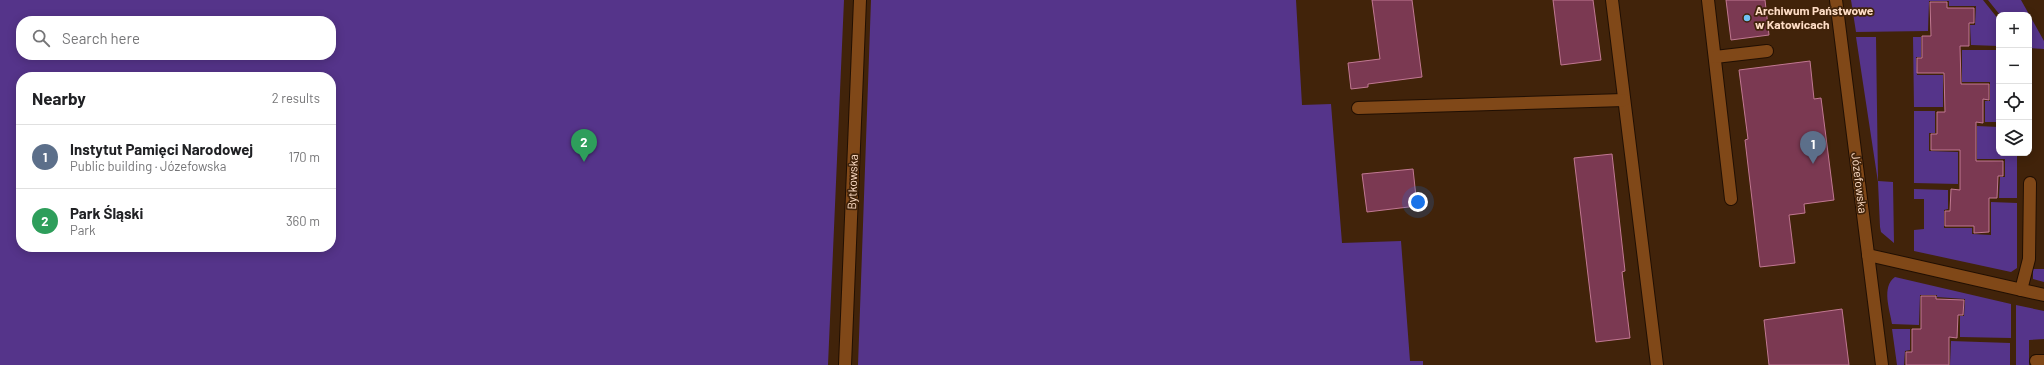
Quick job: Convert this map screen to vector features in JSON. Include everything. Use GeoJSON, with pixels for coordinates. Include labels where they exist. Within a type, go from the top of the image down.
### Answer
{"type":"FeatureCollection","features":[{"type":"Feature","properties":{"kind":"street","name":"Bytkowska"},"geometry":{"type":"LineString","coordinates":[[845,365],[860,0]]}},
{"type":"Feature","properties":{"kind":"street"},"geometry":{"type":"LineString","coordinates":[[1612,0],[1657,365]]}},
{"type":"Feature","properties":{"kind":"street"},"geometry":{"type":"LineString","coordinates":[[1708,0],[1731,199]]}},
{"type":"Feature","properties":{"kind":"street","name":"Józefowska"},"geometry":{"type":"LineString","coordinates":[[1836,0],[1882,365]]}},
{"type":"Feature","properties":{"kind":"street"},"geometry":{"type":"LineString","coordinates":[[1715,57],[1767,51]]}},
{"type":"Feature","properties":{"kind":"street"},"geometry":{"type":"LineString","coordinates":[[1358,108],[1624,100]]}},
{"type":"Feature","properties":{"kind":"street"},"geometry":{"type":"LineString","coordinates":[[2021,290],[2029,259],[2030,183]]}},
{"type":"Feature","properties":{"kind":"street"},"geometry":{"type":"LineString","coordinates":[[1868,255],[2044,295]]}},
{"type":"Feature","properties":{"kind":"shaded area"},"geometry":{"type":"Polygon","coordinates":[[[0,0],[844,0],[828,365],[0,365],[0,0]]]}},
{"type":"Feature","properties":{"kind":"shaded area"},"geometry":{"type":"Polygon","coordinates":[[[871,0],[1296,0],[1302,105],[1331,104],[1342,243],[1401,241],[1410,361],[1423,361],[1423,365],[858,365],[871,0]]]}},
{"type":"Feature","properties":{"kind":"shaded area"},"geometry":{"type":"Polygon","coordinates":[[[1851,0],[1983,0],[1996,16],[1996,46],[1971,45],[1970,25],[1975,25],[1976,6],[1949,6],[1949,1],[1929,1],[1928,31],[1856,32],[1851,0]]]}},
{"type":"Feature","properties":{"kind":"shaded area"},"geometry":{"type":"Polygon","coordinates":[[[1988,0],[2021,0],[2028,12],[1998,12],[1988,0]]]}},
{"type":"Feature","properties":{"kind":"shaded area"},"geometry":{"type":"Polygon","coordinates":[[[2032,20],[2044,41],[2044,49],[2032,48],[2032,20]]]}},
{"type":"Feature","properties":{"kind":"shaded area"},"geometry":{"type":"Polygon","coordinates":[[[1856,37],[1876,37],[1878,181],[1893,182],[1894,243],[1881,232],[1880,227],[1878,182],[1856,37]]]}},
{"type":"Feature","properties":{"kind":"shaded area"},"geometry":{"type":"Polygon","coordinates":[[[1913,37],[1921,37],[1921,57],[1916,57],[1917,75],[1943,75],[1943,107],[1914,107],[1913,37]]]}},
{"type":"Feature","properties":{"kind":"shaded area"},"geometry":{"type":"Polygon","coordinates":[[[1962,50],[1996,50],[1996,122],[1985,122],[1985,101],[1990,101],[1990,82],[1962,82],[1962,50]]]}},
{"type":"Feature","properties":{"kind":"shaded area"},"geometry":{"type":"Polygon","coordinates":[[[1914,111],[1935,111],[1935,133],[1929,133],[1929,151],[1958,152],[1958,184],[1914,183],[1914,111]]]}},
{"type":"Feature","properties":{"kind":"shaded area"},"geometry":{"type":"Polygon","coordinates":[[[1977,126],[1996,127],[1996,156],[2017,156],[2017,198],[1999,198],[2000,177],[2005,177],[2005,159],[1977,159],[1977,126]]]}},
{"type":"Feature","properties":{"kind":"shaded area"},"geometry":{"type":"Polygon","coordinates":[[[1914,189],[1948,190],[1948,209],[1944,210],[1944,228],[1972,228],[1972,234],[1991,235],[1991,202],[2017,203],[2017,268],[2011,272],[1914,251],[1914,230],[1924,229],[1924,199],[1914,199],[1914,189]]]}},
{"type":"Feature","properties":{"kind":"shaded area"},"geometry":{"type":"Polygon","coordinates":[[[2033,269],[2044,269],[2044,282],[2033,279],[2033,269]]]}},
{"type":"Feature","properties":{"kind":"shaded area"},"geometry":{"type":"Polygon","coordinates":[[[1895,277],[2011,304],[2011,338],[1960,337],[1960,316],[1964,316],[1965,299],[1937,297],[1937,295],[1920,295],[1919,325],[1892,324],[1887,293],[1891,281],[1895,277]]]}},
{"type":"Feature","properties":{"kind":"shaded area"},"geometry":{"type":"Polygon","coordinates":[[[2016,305],[2044,311],[2044,339],[2029,340],[2029,365],[2016,365],[2016,305]]]}},
{"type":"Feature","properties":{"kind":"shaded area"},"geometry":{"type":"Polygon","coordinates":[[[1892,329],[1910,329],[1910,350],[1905,351],[1904,365],[1897,365],[1892,329]]]}},
{"type":"Feature","properties":{"kind":"shaded area"},"geometry":{"type":"Polygon","coordinates":[[[1951,341],[2010,343],[2010,365],[1950,365],[1951,341]]]}},
{"type":"Feature","properties":{"kind":"building"},"geometry":{"type":"Polygon","coordinates":[[[1372,0],[1412,0],[1422,77],[1368,84],[1368,87],[1351,89],[1348,63],[1380,59],[1372,0]]]}},
{"type":"Feature","properties":{"kind":"building"},"geometry":{"type":"Polygon","coordinates":[[[1553,0],[1593,0],[1601,60],[1561,65],[1553,0]]]}},
{"type":"Feature","properties":{"kind":"building","name":"Archiwum Państwowe w Katowicach"},"geometry":{"type":"Polygon","coordinates":[[[1726,0],[1765,0],[1769,35],[1731,40],[1726,0]]]}},
{"type":"Feature","properties":{"kind":"building"},"geometry":{"type":"Polygon","coordinates":[[[1930,2],[1947,2],[1947,8],[1974,8],[1974,23],[1969,23],[1969,46],[1960,46],[1961,84],[1989,84],[1989,100],[1983,99],[1983,123],[1976,122],[1976,161],[2003,161],[2003,176],[1998,176],[1997,198],[1989,198],[1989,232],[1974,233],[1974,226],[1945,226],[1945,211],[1950,211],[1951,189],[1960,190],[1960,150],[1931,150],[1931,134],[1937,134],[1937,112],[1945,112],[1944,73],[1917,73],[1917,58],[1922,58],[1922,36],[1931,36],[1930,2]]]}},
{"type":"Feature","properties":{"kind":"building"},"geometry":{"type":"Polygon","coordinates":[[[1810,61],[1814,99],[1821,98],[1834,200],[1804,204],[1805,213],[1789,215],[1795,263],[1760,267],[1745,140],[1748,139],[1739,70],[1810,61]]]}},
{"type":"Feature","properties":{"kind":"building"},"geometry":{"type":"Polygon","coordinates":[[[1612,154],[1625,271],[1622,272],[1630,338],[1596,342],[1574,158],[1612,154]]]}},
{"type":"Feature","properties":{"kind":"building"},"geometry":{"type":"Polygon","coordinates":[[[1413,169],[1417,206],[1367,212],[1362,174],[1413,169]]]}},
{"type":"Feature","properties":{"kind":"building"},"geometry":{"type":"Polygon","coordinates":[[[1921,296],[1936,296],[1936,299],[1964,300],[1963,315],[1958,315],[1957,338],[1949,337],[1949,365],[1906,365],[1906,352],[1912,352],[1912,329],[1921,329],[1921,296]]]}},
{"type":"Feature","properties":{"kind":"building"},"geometry":{"type":"Polygon","coordinates":[[[1842,309],[1849,365],[1769,365],[1764,320],[1842,309]]]}},
{"type":"Feature","properties":{"kind":"place","name":"Archiwum Państwowe w Katowicach"},"geometry":{"type":"Point","coordinates":[1747,18]}},
{"type":"Feature","properties":{"kind":"place","name":"Park Śląski"},"geometry":{"type":"Point","coordinates":[584,162]}},
{"type":"Feature","properties":{"kind":"place","name":"Instytut Pamięci Narodowej"},"geometry":{"type":"Point","coordinates":[1813,164]}}]}
